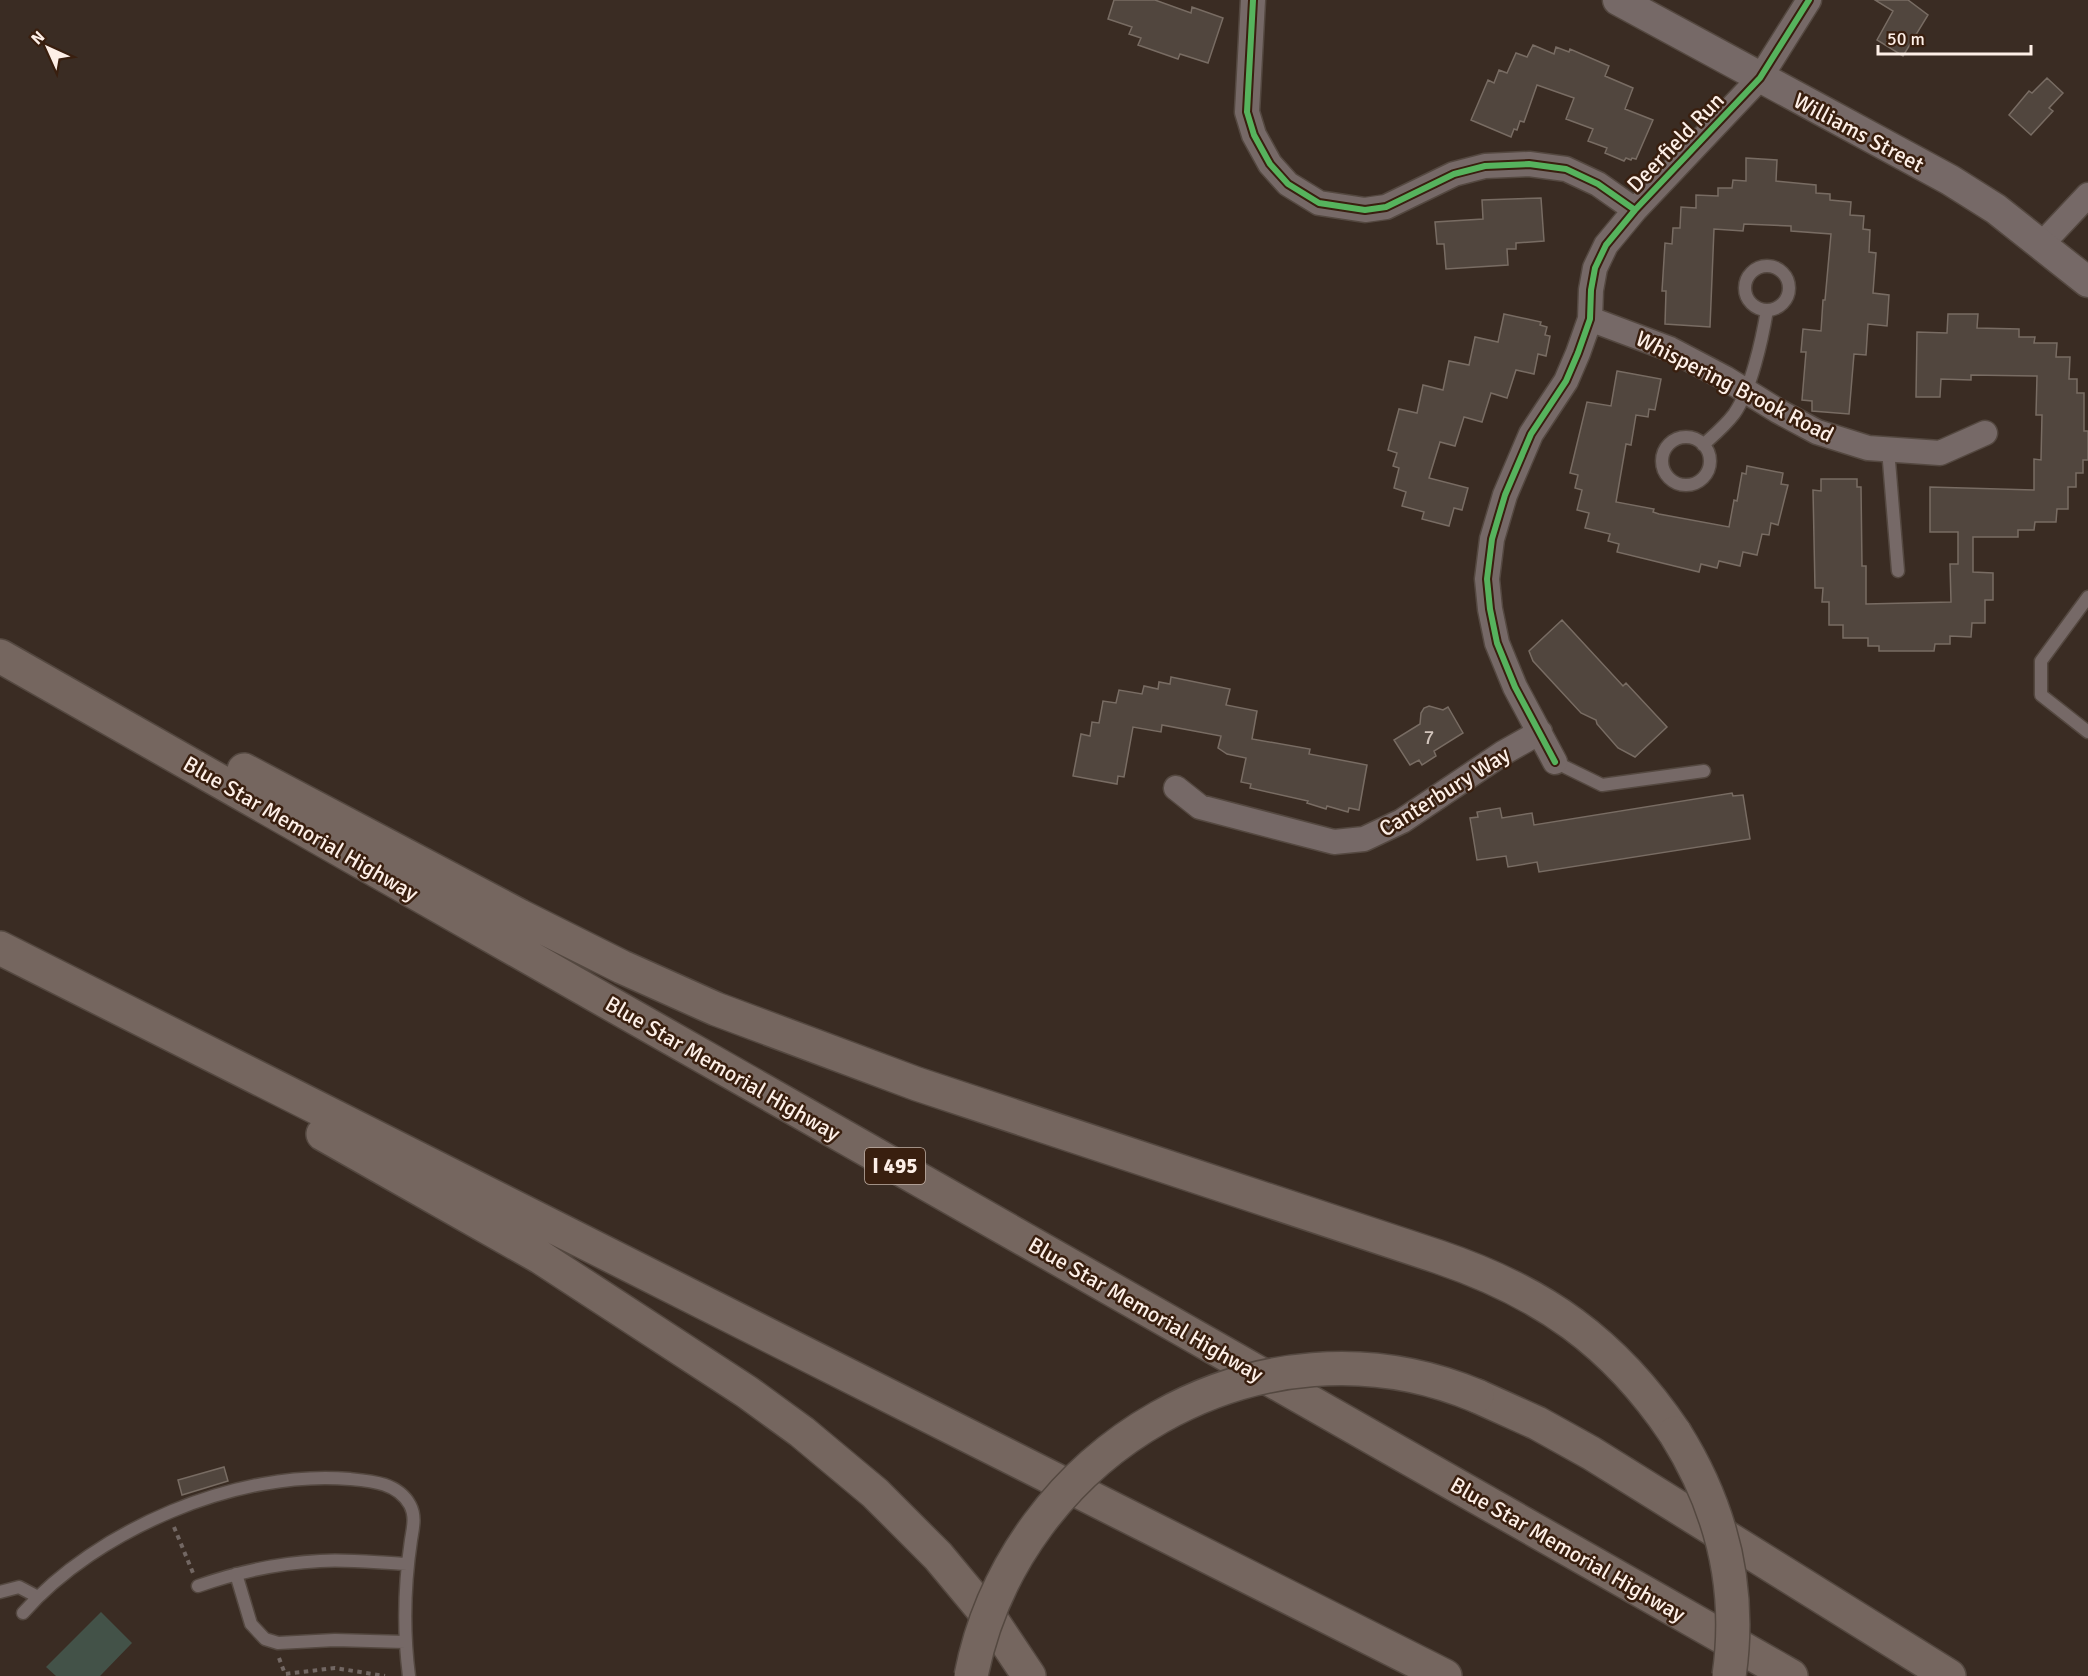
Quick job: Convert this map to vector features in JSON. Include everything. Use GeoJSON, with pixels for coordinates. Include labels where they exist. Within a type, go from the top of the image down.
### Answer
{"type":"FeatureCollection","features":[{"type":"Feature","properties":{"kind":"highway"},"geometry":{"type":"LineString","coordinates":[[0,649],[251,774],[550,931],[622,967],[716,1009],[891,1075],[1439,1257],[1498,1280],[1550,1307],[1594,1340],[1633,1377],[1675,1433],[1696,1468],[1709,1498],[1727,1563],[1732,1594],[1733,1626],[1729,1676]]}},
{"type":"Feature","properties":{"kind":"highway","name":"Blue Star Memorial Highway"},"geometry":{"type":"LineString","coordinates":[[0,656],[1791,1676]]}},
{"type":"Feature","properties":{"kind":"highway"},"geometry":{"type":"LineString","coordinates":[[0,950],[512,1240],[774,1411],[852,1474],[916,1534],[977,1601],[1007,1641],[1029,1676]]}},
{"type":"Feature","properties":{"kind":"highway"},"geometry":{"type":"LineString","coordinates":[[0,950],[1445,1676]]}},
{"type":"Feature","properties":{"kind":"highway"},"geometry":{"type":"LineString","coordinates":[[971,1676],[980,1639],[1008,1572],[1028,1539],[1064,1492],[1092,1464],[1124,1438],[1160,1415],[1196,1398],[1252,1380],[1328,1368],[1407,1374],[1441,1382],[1537,1423],[1591,1453],[1949,1676]]}},
{"type":"Feature","properties":{"kind":"street"},"geometry":{"type":"LineString","coordinates":[[1253,0],[1247,112],[1254,135],[1270,164],[1288,184],[1319,203],[1365,210],[1386,207],[1454,174],[1485,165],[1529,164],[1566,169],[1598,184],[1635,210]]}},
{"type":"Feature","properties":{"kind":"street","name":"Williams Street"},"geometry":{"type":"LineString","coordinates":[[1618,0],[1950,180],[1995,209],[2088,282]]}},
{"type":"Feature","properties":{"kind":"street","name":"Deerfield Run"},"geometry":{"type":"LineString","coordinates":[[1556,762],[1515,687],[1497,643],[1490,609],[1487,579],[1491,549],[1505,495],[1531,434],[1566,381],[1590,319],[1591,290],[1595,268],[1606,245],[1635,210],[1760,78],[1809,0]]}},
{"type":"Feature","properties":{"kind":"street"},"geometry":{"type":"LineString","coordinates":[[2041,245],[2088,195]]}},
{"type":"Feature","properties":{"kind":"street","name":"Whispering Brook Road"},"geometry":{"type":"LineString","coordinates":[[1590,319],[1670,349],[1817,432],[1868,448],[1940,453],[1985,433]]}},
{"type":"Feature","properties":{"kind":"street","name":"Canterbury Way"},"geometry":{"type":"LineString","coordinates":[[1176,788],[1200,807],[1334,842],[1365,839],[1402,821],[1503,753],[1540,732]]}},
{"type":"Feature","properties":{"kind":"lane"},"geometry":{"type":"LineString","coordinates":[[1703,445],[1735,413],[1745,391],[1764,333],[1767,310]]}},
{"type":"Feature","properties":{"kind":"lane"},"geometry":{"type":"LineString","coordinates":[[1687,437],[1703,445],[1710,457],[1710,465],[1703,479],[1689,486],[1681,486],[1663,471],[1662,455],[1672,442],[1687,437]]}},
{"type":"Feature","properties":{"kind":"lane"},"geometry":{"type":"LineString","coordinates":[[1888,449],[1898,571]]}},
{"type":"Feature","properties":{"kind":"lane"},"geometry":{"type":"LineString","coordinates":[[2088,597],[2041,661],[2041,695],[2088,732]]}},
{"type":"Feature","properties":{"kind":"lane"},"geometry":{"type":"LineString","coordinates":[[1556,762],[1602,785],[1704,771]]}},
{"type":"Feature","properties":{"kind":"lane"},"geometry":{"type":"LineString","coordinates":[[23,1613],[38,1597],[95,1552],[139,1526],[169,1512],[226,1493],[267,1484],[306,1479],[363,1480],[388,1486],[402,1495],[412,1508],[404,1595],[405,1642],[410,1676]]}},
{"type":"Feature","properties":{"kind":"lane"},"geometry":{"type":"LineString","coordinates":[[198,1586],[263,1567],[319,1561],[407,1564]]}},
{"type":"Feature","properties":{"kind":"lane"},"geometry":{"type":"LineString","coordinates":[[236,1574],[251,1624],[265,1640],[278,1643],[335,1640],[405,1642]]}},
{"type":"Feature","properties":{"kind":"lane"},"geometry":{"type":"LineString","coordinates":[[0,1592],[19,1587],[38,1597]]}},
{"type":"Feature","properties":{"kind":"green space"},"geometry":{"type":"Polygon","coordinates":[[[101,1612],[132,1643],[100,1676],[56,1676],[46,1667],[101,1612]]]}},
{"type":"Feature","properties":{"kind":"building"},"geometry":{"type":"Polygon","coordinates":[[[1114,0],[1155,0],[1191,13],[1192,7],[1223,18],[1208,63],[1180,54],[1178,59],[1138,45],[1141,38],[1129,34],[1132,27],[1108,19],[1114,0]]]}},
{"type":"Feature","properties":{"kind":"building"},"geometry":{"type":"Polygon","coordinates":[[[1875,0],[1908,0],[1928,15],[1903,56],[1877,40],[1893,11],[1875,0]]]}},
{"type":"Feature","properties":{"kind":"building"},"geometry":{"type":"Polygon","coordinates":[[[1533,45],[1554,54],[1556,47],[1569,52],[1570,49],[1609,66],[1605,76],[1633,88],[1625,109],[1653,120],[1636,159],[1626,158],[1624,161],[1605,153],[1607,148],[1588,141],[1593,129],[1566,119],[1574,98],[1537,85],[1524,122],[1520,121],[1511,137],[1471,120],[1488,80],[1494,83],[1499,70],[1507,73],[1516,53],[1527,57],[1533,45]]]}},
{"type":"Feature","properties":{"kind":"building"},"geometry":{"type":"Polygon","coordinates":[[[2047,78],[2063,93],[2049,108],[2053,111],[2031,135],[2009,115],[2029,91],[2032,93],[2047,78]]]}},
{"type":"Feature","properties":{"kind":"building"},"geometry":{"type":"Polygon","coordinates":[[[1746,158],[1777,160],[1776,181],[1816,185],[1816,193],[1830,194],[1830,200],[1851,202],[1850,215],[1864,216],[1863,229],[1870,230],[1869,252],[1876,253],[1873,293],[1889,295],[1887,326],[1868,324],[1866,355],[1854,354],[1849,414],[1812,411],[1812,401],[1802,400],[1806,352],[1801,352],[1803,329],[1821,331],[1831,234],[1791,231],[1791,226],[1744,224],[1743,231],[1714,229],[1710,327],[1665,324],[1666,291],[1662,291],[1665,243],[1672,244],[1673,228],[1680,228],[1681,207],[1696,208],[1696,195],[1718,196],[1718,188],[1732,188],[1733,180],[1746,181],[1746,158]]]}},
{"type":"Feature","properties":{"kind":"building"},"geometry":{"type":"Polygon","coordinates":[[[1541,198],[1544,241],[1516,243],[1516,249],[1507,249],[1508,265],[1446,269],[1444,244],[1437,244],[1435,222],[1483,219],[1482,200],[1541,198]]]}},
{"type":"Feature","properties":{"kind":"building"},"geometry":{"type":"Polygon","coordinates":[[[1504,314],[1541,322],[1540,325],[1547,327],[1545,335],[1550,336],[1546,356],[1538,354],[1534,374],[1516,370],[1507,398],[1491,393],[1482,422],[1464,417],[1455,446],[1440,442],[1429,478],[1468,488],[1462,510],[1454,508],[1449,526],[1422,519],[1424,512],[1402,506],[1406,492],[1394,488],[1399,468],[1393,466],[1397,453],[1388,450],[1399,409],[1417,413],[1423,385],[1443,390],[1449,361],[1469,365],[1475,337],[1498,342],[1504,314]]]}},
{"type":"Feature","properties":{"kind":"building"},"geometry":{"type":"Polygon","coordinates":[[[1948,314],[1978,314],[1977,328],[2019,329],[2019,337],[2035,337],[2034,343],[2057,343],[2056,357],[2070,357],[2069,379],[2077,379],[2077,393],[2084,393],[2084,431],[2088,431],[2088,460],[2083,460],[2083,473],[2076,473],[2076,487],[2068,487],[2068,509],[2057,509],[2056,522],[2035,522],[2034,530],[2018,530],[2018,537],[1973,537],[1973,572],[1993,573],[1993,600],[1985,600],[1985,623],[1972,623],[1971,637],[1950,636],[1950,644],[1935,644],[1934,651],[1879,651],[1879,646],[1868,646],[1868,638],[1843,638],[1843,625],[1829,625],[1829,602],[1822,602],[1823,588],[1815,588],[1813,490],[1821,491],[1821,479],[1857,479],[1857,487],[1861,487],[1862,566],[1866,566],[1866,604],[1951,602],[1950,564],[1958,564],[1958,532],[1930,532],[1930,487],[2034,490],[2034,459],[2041,460],[2042,415],[2036,415],[2037,376],[1971,375],[1971,380],[1941,379],[1940,397],[1916,397],[1917,332],[1947,333],[1948,314]]]}},
{"type":"Feature","properties":{"kind":"building"},"geometry":{"type":"Polygon","coordinates":[[[1617,371],[1661,379],[1655,410],[1649,409],[1648,417],[1636,415],[1631,445],[1626,444],[1616,502],[1654,509],[1653,512],[1659,514],[1729,527],[1734,500],[1737,501],[1742,473],[1746,474],[1747,466],[1783,473],[1781,484],[1788,485],[1778,525],[1771,523],[1769,535],[1762,534],[1757,555],[1743,552],[1740,566],[1719,561],[1717,568],[1701,564],[1699,572],[1617,552],[1619,544],[1608,541],[1610,534],[1585,528],[1589,513],[1577,510],[1582,490],[1575,488],[1578,475],[1570,473],[1587,402],[1611,406],[1617,371]]]}},
{"type":"Feature","properties":{"kind":"building"},"geometry":{"type":"Polygon","coordinates":[[[1562,620],[1623,686],[1626,683],[1667,727],[1635,757],[1618,748],[1596,720],[1581,713],[1533,661],[1529,651],[1562,620]]]}},
{"type":"Feature","properties":{"kind":"building"},"geometry":{"type":"Polygon","coordinates":[[[1171,677],[1230,689],[1226,705],[1257,711],[1252,739],[1310,749],[1309,754],[1367,765],[1359,810],[1349,808],[1348,812],[1327,806],[1326,809],[1307,803],[1308,801],[1250,788],[1251,784],[1241,782],[1246,758],[1227,754],[1218,748],[1221,736],[1162,725],[1161,732],[1133,727],[1124,777],[1118,776],[1117,784],[1073,776],[1081,734],[1090,736],[1092,722],[1099,723],[1103,701],[1116,703],[1119,690],[1142,694],[1144,686],[1158,689],[1159,682],[1170,684],[1171,677]]]}},
{"type":"Feature","properties":{"kind":"building"},"geometry":{"type":"Polygon","coordinates":[[[1429,706],[1443,710],[1448,707],[1463,733],[1434,751],[1436,756],[1422,765],[1419,760],[1410,765],[1394,740],[1420,724],[1421,713],[1429,706]]]}},
{"type":"Feature","properties":{"kind":"building"},"geometry":{"type":"Polygon","coordinates":[[[1732,793],[1733,796],[1743,795],[1750,839],[1539,872],[1537,862],[1508,867],[1506,856],[1477,860],[1470,818],[1478,817],[1477,812],[1500,808],[1502,818],[1532,813],[1534,825],[1732,793]]]}},
{"type":"Feature","properties":{"kind":"building"},"geometry":{"type":"Polygon","coordinates":[[[224,1467],[228,1481],[182,1495],[178,1480],[224,1467]]]}},
{"type":"Feature","properties":{"kind":"cycle path"},"geometry":{"type":"LineString","coordinates":[[1253,0],[1247,112],[1254,135],[1270,164],[1288,184],[1319,203],[1365,210],[1386,207],[1454,174],[1485,166],[1529,164],[1566,169],[1598,184],[1635,210]]}},
{"type":"Feature","properties":{"kind":"cycle path"},"geometry":{"type":"LineString","coordinates":[[1555,762],[1515,687],[1497,643],[1490,609],[1487,579],[1492,539],[1505,495],[1531,434],[1566,381],[1578,353],[1590,319],[1591,290],[1595,268],[1606,245],[1635,210],[1760,78],[1809,0]]}}]}
